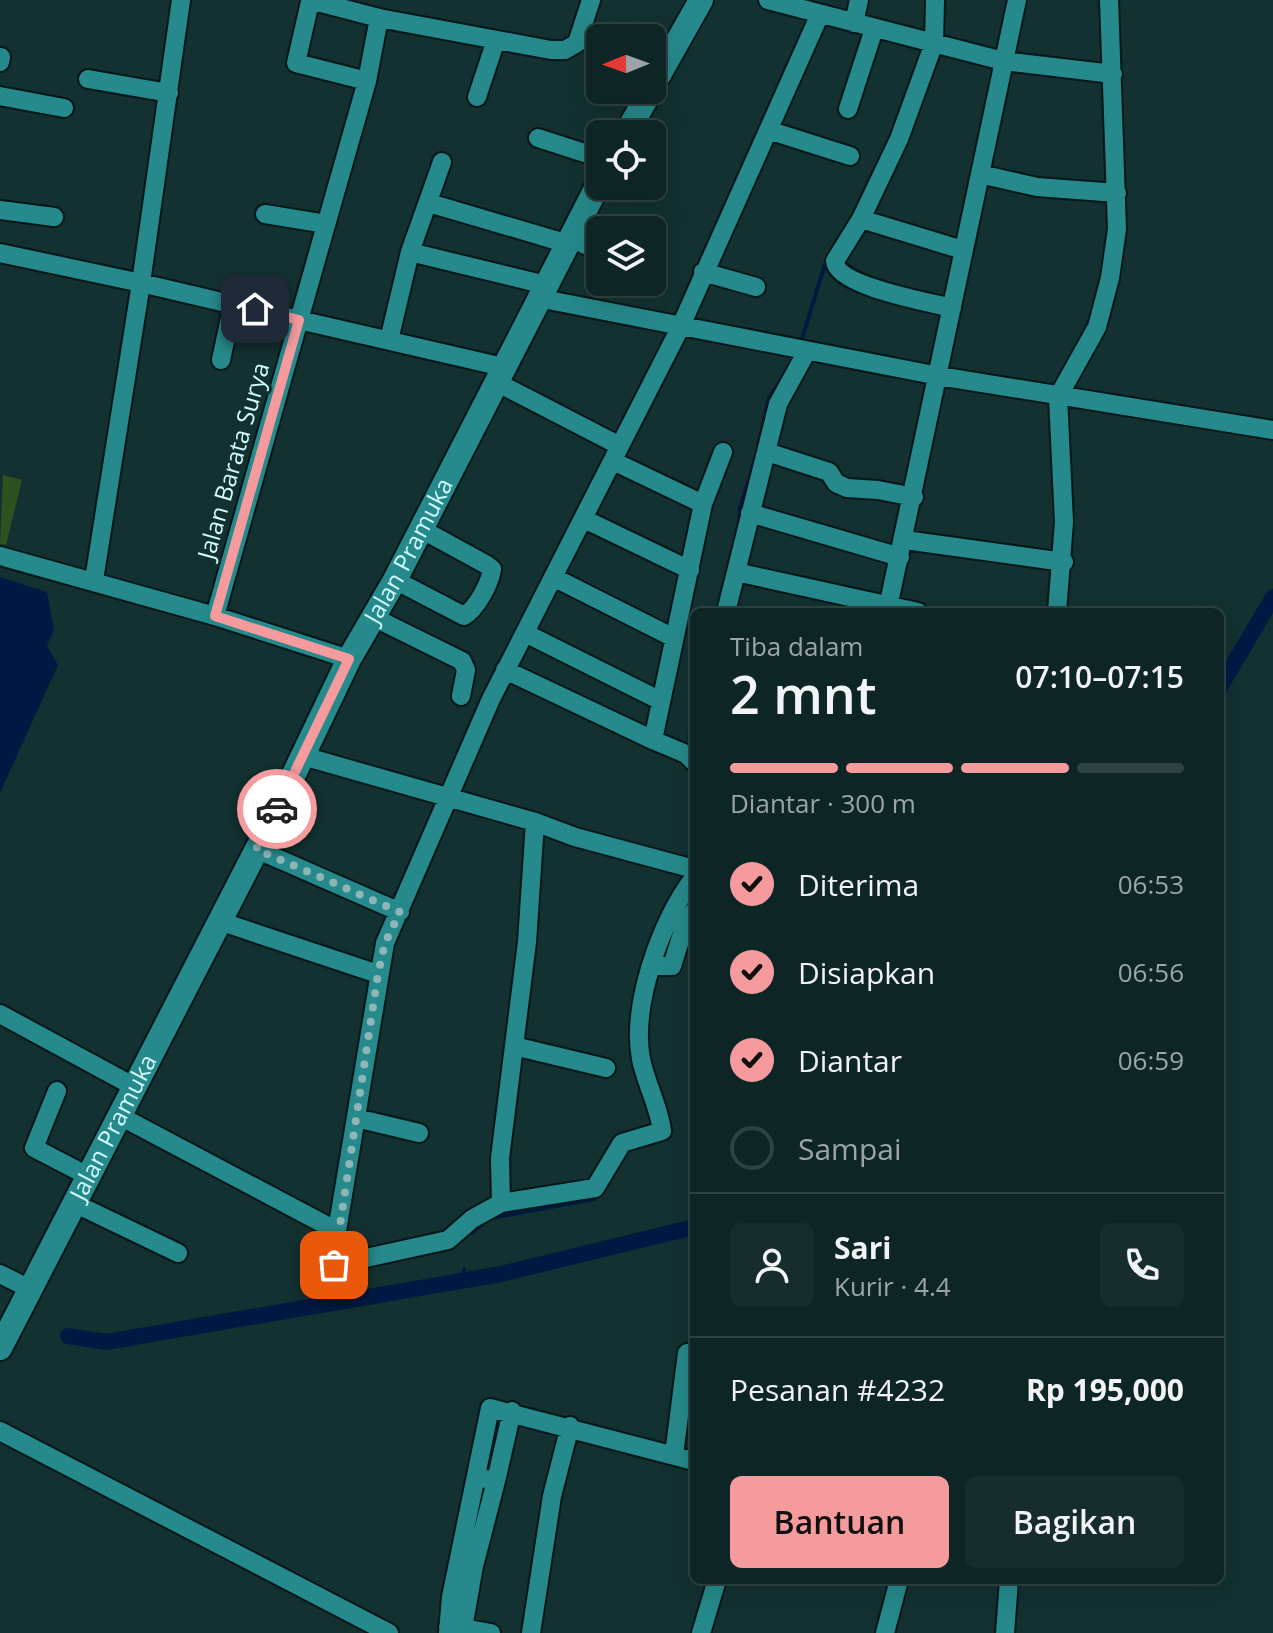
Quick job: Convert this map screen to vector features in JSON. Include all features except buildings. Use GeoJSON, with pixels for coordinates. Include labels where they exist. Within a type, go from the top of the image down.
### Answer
{"type":"FeatureCollection","features":[{"type":"Feature","properties":{"kind":"main road"},"geometry":{"type":"LineString","coordinates":[[666,62],[701,0]]}},
{"type":"Feature","properties":{"kind":"main road","name":"Jalan Pramuka"},"geometry":{"type":"LineString","coordinates":[[0,1348],[256,849],[349,659],[395,580],[589,200]]}},
{"type":"Feature","properties":{"kind":"street"},"geometry":{"type":"LineString","coordinates":[[94,580],[141,283],[181,0]]}},
{"type":"Feature","properties":{"kind":"street"},"geometry":{"type":"LineString","coordinates":[[367,81],[296,63],[310,1],[379,18],[565,50],[577,43],[591,0]]}},
{"type":"Feature","properties":{"kind":"street"},"geometry":{"type":"LineString","coordinates":[[768,0],[1003,61],[1113,74]]}},
{"type":"Feature","properties":{"kind":"street"},"geometry":{"type":"LineString","coordinates":[[854,23],[859,0]]}},
{"type":"Feature","properties":{"kind":"street"},"geometry":{"type":"LineString","coordinates":[[935,0],[927,41],[899,139],[861,219],[835,261],[841,275],[952,308]]}},
{"type":"Feature","properties":{"kind":"street"},"geometry":{"type":"LineString","coordinates":[[888,608],[1017,0]]}},
{"type":"Feature","properties":{"kind":"street"},"geometry":{"type":"LineString","coordinates":[[1058,608],[1064,562],[1064,458],[1058,397],[1097,327],[1110,278],[1117,193],[1109,0]]}},
{"type":"Feature","properties":{"kind":"street"},"geometry":{"type":"LineString","coordinates":[[690,883],[678,898],[641,1017],[640,1050],[662,1131],[622,1143],[595,1188],[501,1203],[472,1219],[448,1240],[334,1265],[385,943],[505,670],[527,634],[680,328],[820,14]]}},
{"type":"Feature","properties":{"kind":"street","name":"Jalan Barata Surya"},"geometry":{"type":"LineString","coordinates":[[215,616],[367,81],[379,18]]}},
{"type":"Feature","properties":{"kind":"street"},"geometry":{"type":"LineString","coordinates":[[848,109],[874,29]]}},
{"type":"Feature","properties":{"kind":"street"},"geometry":{"type":"LineString","coordinates":[[477,97],[496,40]]}},
{"type":"Feature","properties":{"kind":"street"},"geometry":{"type":"LineString","coordinates":[[88,79],[169,93]]}},
{"type":"Feature","properties":{"kind":"street"},"geometry":{"type":"LineString","coordinates":[[0,96],[64,108]]}},
{"type":"Feature","properties":{"kind":"street"},"geometry":{"type":"LineString","coordinates":[[768,130],[850,156]]}},
{"type":"Feature","properties":{"kind":"street"},"geometry":{"type":"LineString","coordinates":[[538,138],[586,153]]}},
{"type":"Feature","properties":{"kind":"street"},"geometry":{"type":"LineString","coordinates":[[389,340],[410,252],[442,162]]}},
{"type":"Feature","properties":{"kind":"street"},"geometry":{"type":"LineString","coordinates":[[980,174],[1037,187],[1117,193]]}},
{"type":"Feature","properties":{"kind":"street"},"geometry":{"type":"LineString","coordinates":[[429,203],[586,247]]}},
{"type":"Feature","properties":{"kind":"street"},"geometry":{"type":"LineString","coordinates":[[0,210],[54,217]]}},
{"type":"Feature","properties":{"kind":"street"},"geometry":{"type":"LineString","coordinates":[[265,214],[326,224]]}},
{"type":"Feature","properties":{"kind":"street"},"geometry":{"type":"LineString","coordinates":[[861,219],[963,250]]}},
{"type":"Feature","properties":{"kind":"street"},"geometry":{"type":"LineString","coordinates":[[410,252],[542,292],[680,328],[1058,397],[1273,430]]}},
{"type":"Feature","properties":{"kind":"street"},"geometry":{"type":"LineString","coordinates":[[0,253],[389,340],[500,374],[616,453],[703,504]]}},
{"type":"Feature","properties":{"kind":"street"},"geometry":{"type":"LineString","coordinates":[[703,272],[756,287]]}},
{"type":"Feature","properties":{"kind":"street"},"geometry":{"type":"LineString","coordinates":[[221,360],[233,304]]}},
{"type":"Feature","properties":{"kind":"street"},"geometry":{"type":"LineString","coordinates":[[727,608],[778,404],[802,350]]}},
{"type":"Feature","properties":{"kind":"street"},"geometry":{"type":"LineString","coordinates":[[653,740],[703,504],[723,452]]}},
{"type":"Feature","properties":{"kind":"street"},"geometry":{"type":"LineString","coordinates":[[767,452],[829,472],[836,483],[847,488],[914,497]]}},
{"type":"Feature","properties":{"kind":"street"},"geometry":{"type":"LineString","coordinates":[[750,513],[902,549],[1064,562]]}},
{"type":"Feature","properties":{"kind":"street"},"geometry":{"type":"LineString","coordinates":[[584,519],[690,570]]}},
{"type":"Feature","properties":{"kind":"street"},"geometry":{"type":"LineString","coordinates":[[395,580],[464,616],[471,611],[490,579],[492,569],[487,565],[421,529]]}},
{"type":"Feature","properties":{"kind":"street"},"geometry":{"type":"LineString","coordinates":[[0,556],[94,580],[349,659]]}},
{"type":"Feature","properties":{"kind":"street"},"geometry":{"type":"LineString","coordinates":[[736,572],[880,608]]}},
{"type":"Feature","properties":{"kind":"street"},"geometry":{"type":"LineString","coordinates":[[555,578],[674,638]]}},
{"type":"Feature","properties":{"kind":"street"},"geometry":{"type":"LineString","coordinates":[[373,617],[462,661],[466,670],[461,696]]}},
{"type":"Feature","properties":{"kind":"street"},"geometry":{"type":"LineString","coordinates":[[527,634],[661,701]]}},
{"type":"Feature","properties":{"kind":"street"},"geometry":{"type":"LineString","coordinates":[[505,670],[690,758]]}},
{"type":"Feature","properties":{"kind":"street"},"geometry":{"type":"LineString","coordinates":[[303,756],[690,868]]}},
{"type":"Feature","properties":{"kind":"street"},"geometry":{"type":"LineString","coordinates":[[501,1203],[500,1158],[527,942],[535,822]]}},
{"type":"Feature","properties":{"kind":"street"},"geometry":{"type":"LineString","coordinates":[[256,849],[400,912]]}},
{"type":"Feature","properties":{"kind":"street"},"geometry":{"type":"LineString","coordinates":[[657,968],[672,966],[690,916]]}},
{"type":"Feature","properties":{"kind":"street"},"geometry":{"type":"LineString","coordinates":[[219,921],[378,974]]}},
{"type":"Feature","properties":{"kind":"street"},"geometry":{"type":"LineString","coordinates":[[0,1014],[133,1086]]}},
{"type":"Feature","properties":{"kind":"street"},"geometry":{"type":"LineString","coordinates":[[514,1046],[606,1068]]}},
{"type":"Feature","properties":{"kind":"street"},"geometry":{"type":"LineString","coordinates":[[57,1091],[34,1148],[88,1176]]}},
{"type":"Feature","properties":{"kind":"street"},"geometry":{"type":"LineString","coordinates":[[118,1115],[337,1231]]}},
{"type":"Feature","properties":{"kind":"street"},"geometry":{"type":"LineString","coordinates":[[356,1118],[419,1133]]}},
{"type":"Feature","properties":{"kind":"street"},"geometry":{"type":"LineString","coordinates":[[76,1204],[178,1253]]}},
{"type":"Feature","properties":{"kind":"street"},"geometry":{"type":"LineString","coordinates":[[0,1274],[27,1298]]}},
{"type":"Feature","properties":{"kind":"street"},"geometry":{"type":"LineString","coordinates":[[674,1455],[687,1353]]}},
{"type":"Feature","properties":{"kind":"street"},"geometry":{"type":"LineString","coordinates":[[491,1633],[455,1629],[474,1566],[490,1408],[570,1426],[690,1460]]}},
{"type":"Feature","properties":{"kind":"street"},"geometry":{"type":"LineString","coordinates":[[531,1633],[552,1496],[570,1426]]}},
{"type":"Feature","properties":{"kind":"street"},"geometry":{"type":"LineString","coordinates":[[0,1431],[389,1633]]}},
{"type":"Feature","properties":{"kind":"street"},"geometry":{"type":"LineString","coordinates":[[701,1633],[716,1584]]}},
{"type":"Feature","properties":{"kind":"street"},"geometry":{"type":"LineString","coordinates":[[885,1633],[898,1584]]}},
{"type":"Feature","properties":{"kind":"street"},"geometry":{"type":"LineString","coordinates":[[1005,1633],[1009,1584]]}},
{"type":"Feature","properties":{"kind":"water"},"geometry":{"type":"Polygon","coordinates":[[[0,577],[47,592],[54,630],[47,646],[58,665],[0,793],[0,577]]]}},
{"type":"Feature","properties":{"kind":"waterway"},"geometry":{"type":"LineString","coordinates":[[800,345],[827,258]]}},
{"type":"Feature","properties":{"kind":"waterway"},"geometry":{"type":"LineString","coordinates":[[758,447],[769,398],[785,374]]}},
{"type":"Feature","properties":{"kind":"waterway"},"geometry":{"type":"LineString","coordinates":[[739,528],[740,508],[754,463]]}},
{"type":"Feature","properties":{"kind":"waterway"},"geometry":{"type":"LineString","coordinates":[[1224,680],[1273,597]]}},
{"type":"Feature","properties":{"kind":"waterway"},"geometry":{"type":"LineString","coordinates":[[690,733],[690,741]]}},
{"type":"Feature","properties":{"kind":"waterway"},"geometry":{"type":"LineString","coordinates":[[687,907],[690,903]]}},
{"type":"Feature","properties":{"kind":"waterway"},"geometry":{"type":"LineString","coordinates":[[662,962],[672,936]]}},
{"type":"Feature","properties":{"kind":"waterway"},"geometry":{"type":"LineString","coordinates":[[667,1138],[670,1136],[669,1121]]}},
{"type":"Feature","properties":{"kind":"waterway"},"geometry":{"type":"LineString","coordinates":[[470,1234],[491,1218],[594,1199],[599,1194]]}},
{"type":"Feature","properties":{"kind":"waterway"},"geometry":{"type":"LineString","coordinates":[[68,1336],[106,1342],[501,1274],[690,1228]]}},
{"type":"Feature","properties":{"kind":"waterway"},"geometry":{"type":"LineString","coordinates":[[463,1280],[464,1270]]}},
{"type":"Feature","properties":{"kind":"way so far"},"geometry":{"type":"LineString","coordinates":[[277,809],[256,849],[400,912],[385,943],[378,974],[334,1265]]}},
{"type":"Feature","properties":{"kind":"route"},"geometry":{"type":"LineString","coordinates":[[255,309],[299,320],[215,616],[349,659],[277,809]]}}]}
